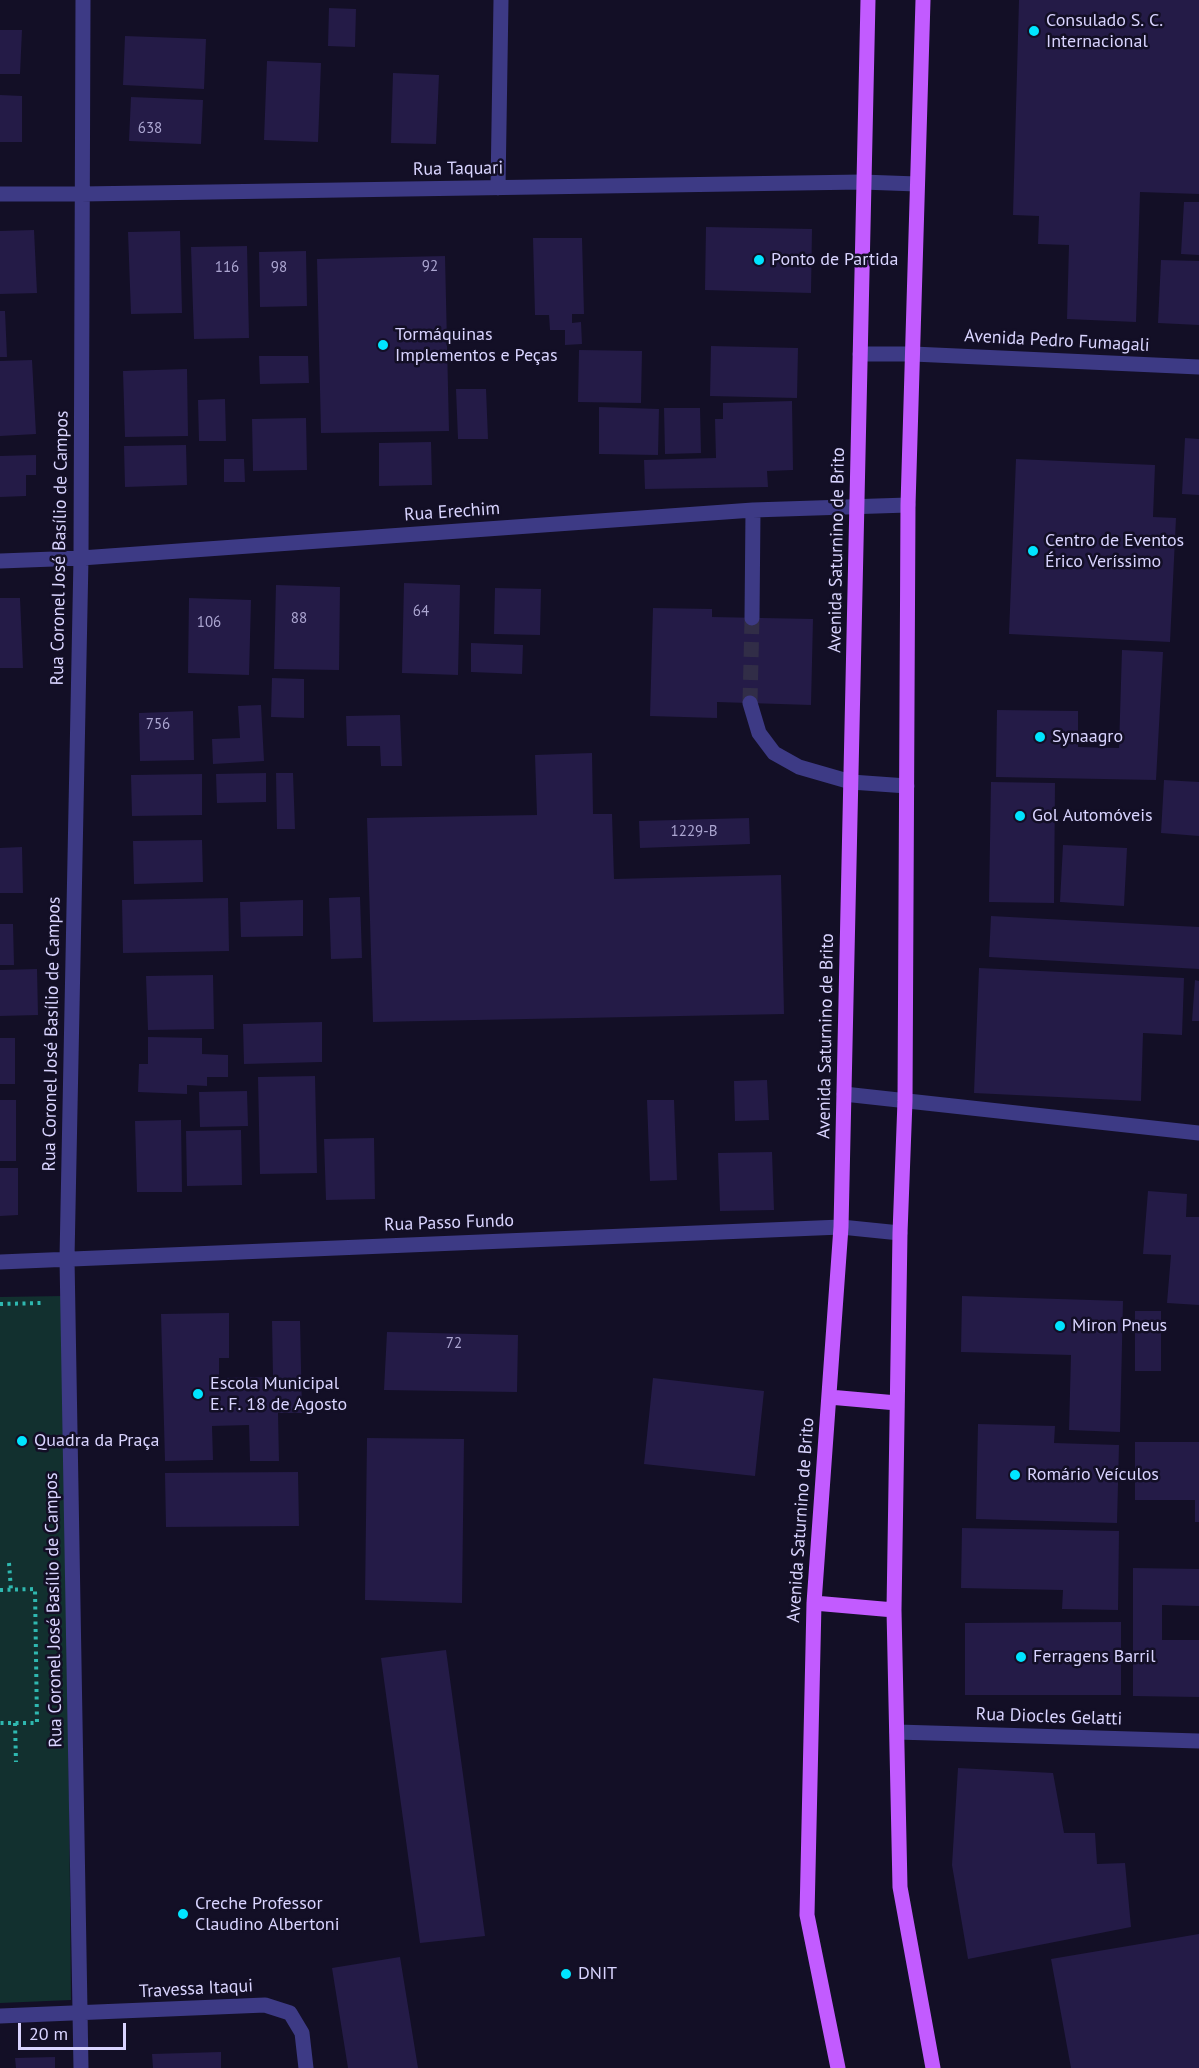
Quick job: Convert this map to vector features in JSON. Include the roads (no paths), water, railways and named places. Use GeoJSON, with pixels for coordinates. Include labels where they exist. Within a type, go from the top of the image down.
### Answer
{"type":"FeatureCollection","features":[{"type":"Feature","properties":{"kind":"main road","name":"Avenida Saturnino de Brito"},"geometry":{"type":"LineString","coordinates":[[838,2068],[807,1915],[814,1603],[841,1227],[858,507],[862,182],[868,0]]}},
{"type":"Feature","properties":{"kind":"main road"},"geometry":{"type":"LineString","coordinates":[[923,0],[908,505],[905,1101],[900,1233],[894,1610],[900,1887],[933,2068]]}},
{"type":"Feature","properties":{"kind":"main road"},"geometry":{"type":"LineString","coordinates":[[829,1398],[897,1404]]}},
{"type":"Feature","properties":{"kind":"main road"},"geometry":{"type":"LineString","coordinates":[[814,1603],[894,1610]]}},
{"type":"Feature","properties":{"kind":"street","name":"Rua Coronel José Basílio de Campos"},"geometry":{"type":"LineString","coordinates":[[81,2068],[67,1258],[81,558],[82,0]]}},
{"type":"Feature","properties":{"kind":"street"},"geometry":{"type":"LineString","coordinates":[[498,188],[501,0]]}},
{"type":"Feature","properties":{"kind":"street","name":"Rua Taquari"},"geometry":{"type":"LineString","coordinates":[[0,194],[862,182],[917,184]]}},
{"type":"Feature","properties":{"kind":"street","name":"Avenida Pedro Fumagali"},"geometry":{"type":"LineString","coordinates":[[860,354],[913,354],[1199,368]]}},
{"type":"Feature","properties":{"kind":"street","name":"Rua Erechim"},"geometry":{"type":"LineString","coordinates":[[0,561],[81,558],[753,510],[908,505]]}},
{"type":"Feature","properties":{"kind":"street"},"geometry":{"type":"LineString","coordinates":[[752,618],[753,510]]}},
{"type":"Feature","properties":{"kind":"street"},"geometry":{"type":"LineString","coordinates":[[750,703],[759,733],[774,753],[799,767],[851,782],[907,786]]}},
{"type":"Feature","properties":{"kind":"street"},"geometry":{"type":"LineString","coordinates":[[844,1094],[1199,1133]]}},
{"type":"Feature","properties":{"kind":"street","name":"Rua Passo Fundo"},"geometry":{"type":"LineString","coordinates":[[0,1262],[841,1227],[900,1233]]}},
{"type":"Feature","properties":{"kind":"street","name":"Rua Diocles Gelatti"},"geometry":{"type":"LineString","coordinates":[[897,1732],[1199,1741]]}},
{"type":"Feature","properties":{"kind":"street","name":"Travessa Itaqui"},"geometry":{"type":"LineString","coordinates":[[0,2016],[266,2005],[290,2013],[302,2033],[306,2068]]}},
{"type":"Feature","properties":{"kind":"tunnel"},"geometry":{"type":"LineString","coordinates":[[750,703],[752,618]]}},
{"type":"Feature","properties":{"kind":"place","name":"Consulado S. C. Internacional"},"geometry":{"type":"Point","coordinates":[1034,31]}},
{"type":"Feature","properties":{"kind":"place","name":"Ponto de Partida"},"geometry":{"type":"Point","coordinates":[759,260]}},
{"type":"Feature","properties":{"kind":"place","name":"Tormáquinas Implementos e Peças"},"geometry":{"type":"Point","coordinates":[383,345]}},
{"type":"Feature","properties":{"kind":"place","name":"Centro de Eventos Érico Veríssimo"},"geometry":{"type":"Point","coordinates":[1033,551]}},
{"type":"Feature","properties":{"kind":"place","name":"Synaagro"},"geometry":{"type":"Point","coordinates":[1040,737]}},
{"type":"Feature","properties":{"kind":"place","name":"Gol Automóveis"},"geometry":{"type":"Point","coordinates":[1020,816]}},
{"type":"Feature","properties":{"kind":"place","name":"Miron Pneus"},"geometry":{"type":"Point","coordinates":[1060,1326]}},
{"type":"Feature","properties":{"kind":"place","name":"Escola Municipal E. F. 18 de Agosto"},"geometry":{"type":"Point","coordinates":[198,1394]}},
{"type":"Feature","properties":{"kind":"place","name":"Quadra da Praça"},"geometry":{"type":"Point","coordinates":[22,1441]}},
{"type":"Feature","properties":{"kind":"place","name":"Romário Veículos"},"geometry":{"type":"Point","coordinates":[1015,1475]}},
{"type":"Feature","properties":{"kind":"place","name":"Ferragens Barril"},"geometry":{"type":"Point","coordinates":[1021,1657]}},
{"type":"Feature","properties":{"kind":"place","name":"Creche Professor Claudino Albertoni"},"geometry":{"type":"Point","coordinates":[183,1914]}},
{"type":"Feature","properties":{"kind":"place","name":"DNIT"},"geometry":{"type":"Point","coordinates":[566,1974]}}]}
